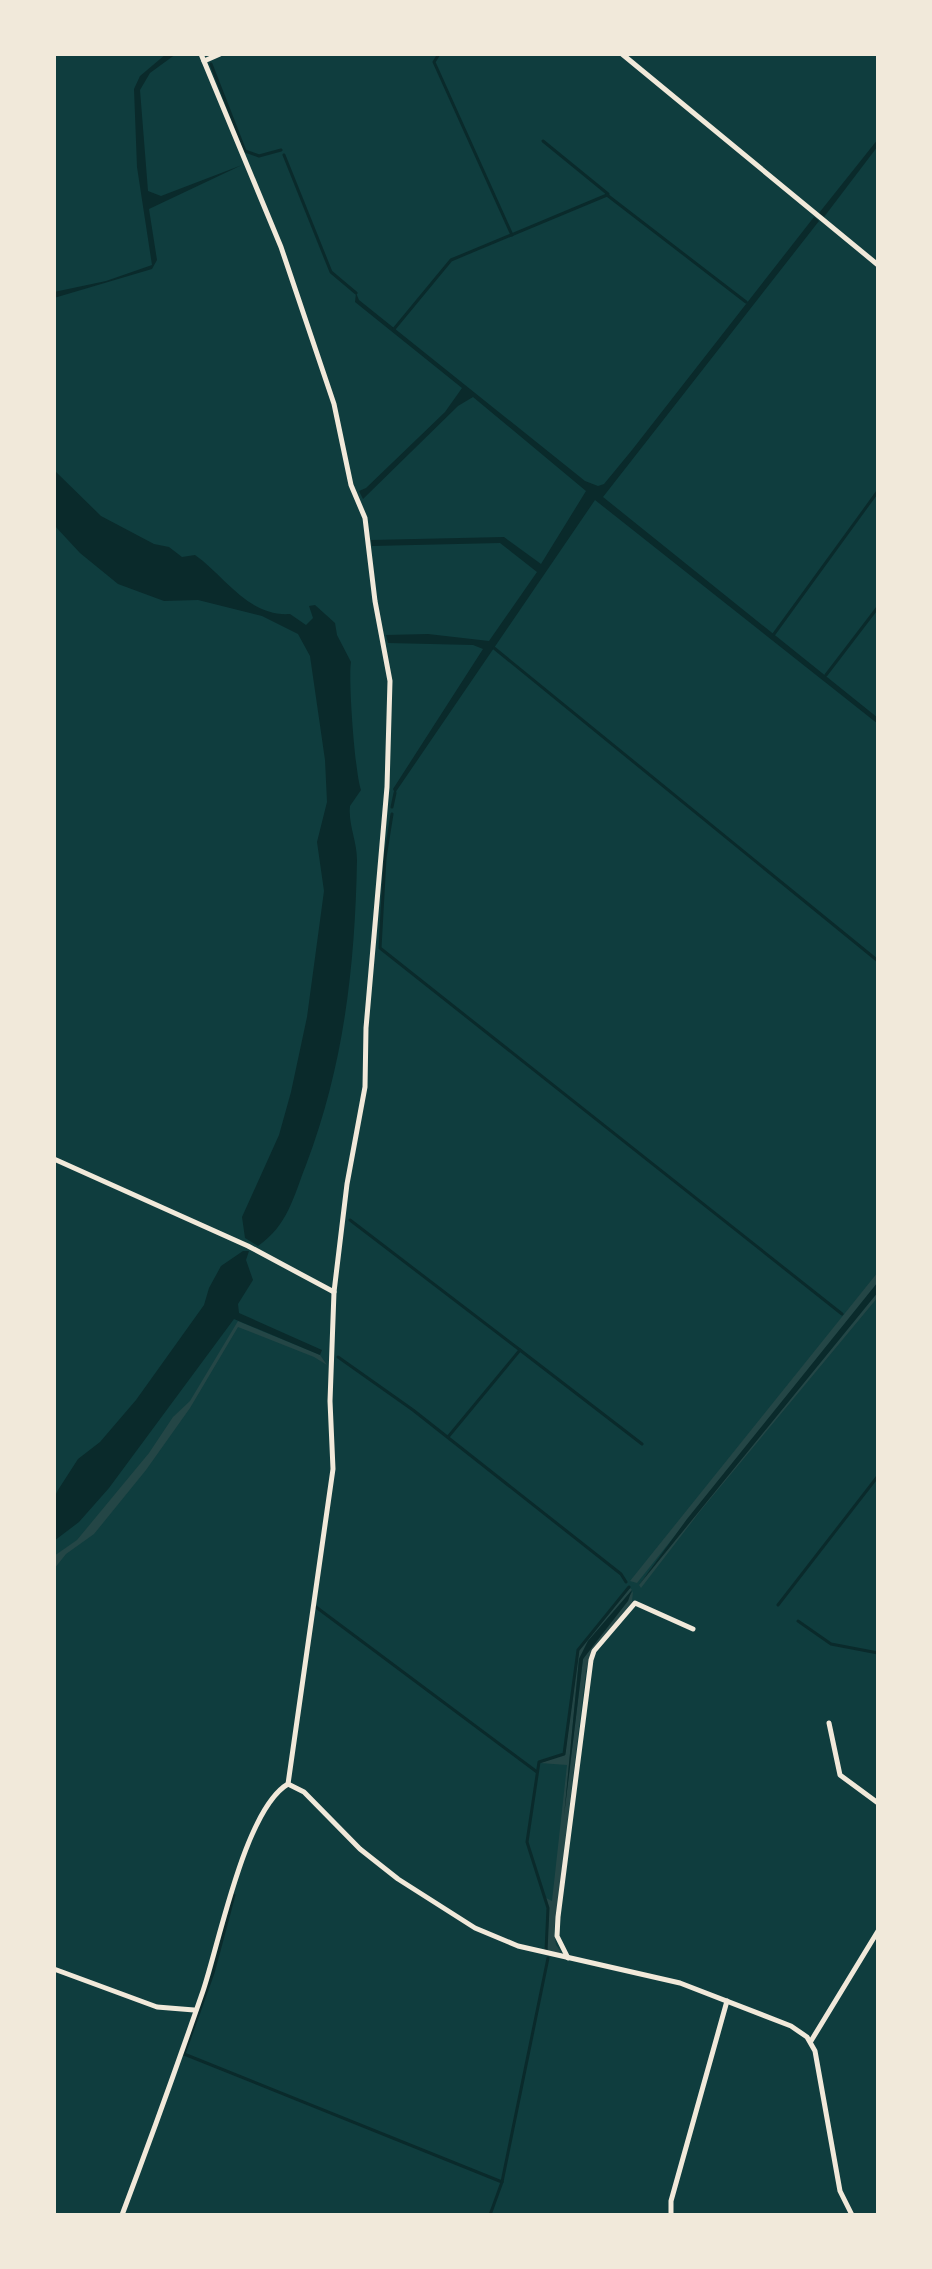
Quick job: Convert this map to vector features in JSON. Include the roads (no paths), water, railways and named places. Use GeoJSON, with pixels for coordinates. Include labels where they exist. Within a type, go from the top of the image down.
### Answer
{"type":"FeatureCollection","features":[{"type":"Feature","properties":{"kind":"street"},"geometry":{"type":"LineString","coordinates":[[220,54],[202,57],[281,247],[334,404],[351,485],[365,518],[375,601],[390,681],[387,787],[367,1013],[365,1087],[347,1184],[334,1292],[333,1469],[288,1784]]}},
{"type":"Feature","properties":{"kind":"street"},"geometry":{"type":"LineString","coordinates":[[622,54],[878,265]]}},
{"type":"Feature","properties":{"kind":"street"},"geometry":{"type":"LineString","coordinates":[[54,1159],[248,1246],[334,1292]]}},
{"type":"Feature","properties":{"kind":"street"},"geometry":{"type":"LineString","coordinates":[[568,1958],[557,1936],[558,1917],[585,1696],[594,1651],[635,1603],[693,1629]]}},
{"type":"Feature","properties":{"kind":"street"},"geometry":{"type":"LineString","coordinates":[[829,1723],[840,1775],[878,1803]]}},
{"type":"Feature","properties":{"kind":"street"},"geometry":{"type":"LineString","coordinates":[[288,1784],[304,1792],[379,1865],[448,1912],[500,1939],[680,1983],[791,2026],[810,2042],[815,2051],[840,2191],[852,2215]]}},
{"type":"Feature","properties":{"kind":"street"},"geometry":{"type":"LineString","coordinates":[[122,2215],[195,2010],[230,1890],[261,1819],[280,1788],[288,1784]]}},
{"type":"Feature","properties":{"kind":"street"},"geometry":{"type":"LineString","coordinates":[[810,2042],[878,1931]]}},
{"type":"Feature","properties":{"kind":"street"},"geometry":{"type":"LineString","coordinates":[[54,1969],[157,2007],[195,2010]]}},
{"type":"Feature","properties":{"kind":"street"},"geometry":{"type":"LineString","coordinates":[[671,2215],[671,2201],[727,2001]]}},
{"type":"Feature","properties":{"kind":"waterway"},"geometry":{"type":"LineString","coordinates":[[439,54],[434,62],[512,235]]}},
{"type":"Feature","properties":{"kind":"waterway"},"geometry":{"type":"LineString","coordinates":[[211,64],[245,151],[259,156],[281,150]]}},
{"type":"Feature","properties":{"kind":"waterway"},"geometry":{"type":"LineString","coordinates":[[543,141],[608,194]]}},
{"type":"Feature","properties":{"kind":"waterway"},"geometry":{"type":"LineString","coordinates":[[284,155],[331,272],[356,293]]}},
{"type":"Feature","properties":{"kind":"waterway"},"geometry":{"type":"LineString","coordinates":[[394,329],[451,260],[607,195],[746,302]]}},
{"type":"Feature","properties":{"kind":"waterway"},"geometry":{"type":"LineString","coordinates":[[774,634],[878,491]]}},
{"type":"Feature","properties":{"kind":"waterway"},"geometry":{"type":"LineString","coordinates":[[826,675],[878,607]]}},
{"type":"Feature","properties":{"kind":"waterway"},"geometry":{"type":"LineString","coordinates":[[494,648],[878,961]]}},
{"type":"Feature","properties":{"kind":"waterway"},"geometry":{"type":"LineString","coordinates":[[392,807],[395,793]]}},
{"type":"Feature","properties":{"kind":"waterway"},"geometry":{"type":"LineString","coordinates":[[392,814],[385,858],[380,948],[842,1314]]}},
{"type":"Feature","properties":{"kind":"waterway"},"geometry":{"type":"LineString","coordinates":[[350,1220],[520,1350]]}},
{"type":"Feature","properties":{"kind":"waterway"},"geometry":{"type":"LineString","coordinates":[[448,1437],[520,1350],[642,1444]]}},
{"type":"Feature","properties":{"kind":"waterway"},"geometry":{"type":"LineString","coordinates":[[338,1357],[413,1410],[621,1574],[626,1582]]}},
{"type":"Feature","properties":{"kind":"waterway"},"geometry":{"type":"LineString","coordinates":[[778,1605],[878,1476]]}},
{"type":"Feature","properties":{"kind":"waterway"},"geometry":{"type":"LineString","coordinates":[[546,1951],[548,1908],[527,1842],[539,1762],[564,1754],[578,1650],[629,1587]]}},
{"type":"Feature","properties":{"kind":"waterway"},"geometry":{"type":"LineString","coordinates":[[316,1607],[537,1772]]}},
{"type":"Feature","properties":{"kind":"waterway"},"geometry":{"type":"LineString","coordinates":[[798,1621],[831,1644],[878,1653]]}},
{"type":"Feature","properties":{"kind":"waterway"},"geometry":{"type":"LineString","coordinates":[[234,1895],[213,1973],[184,2054],[502,2182]]}},
{"type":"Feature","properties":{"kind":"waterway"},"geometry":{"type":"LineString","coordinates":[[490,2215],[502,2182],[548,1958]]}}]}
